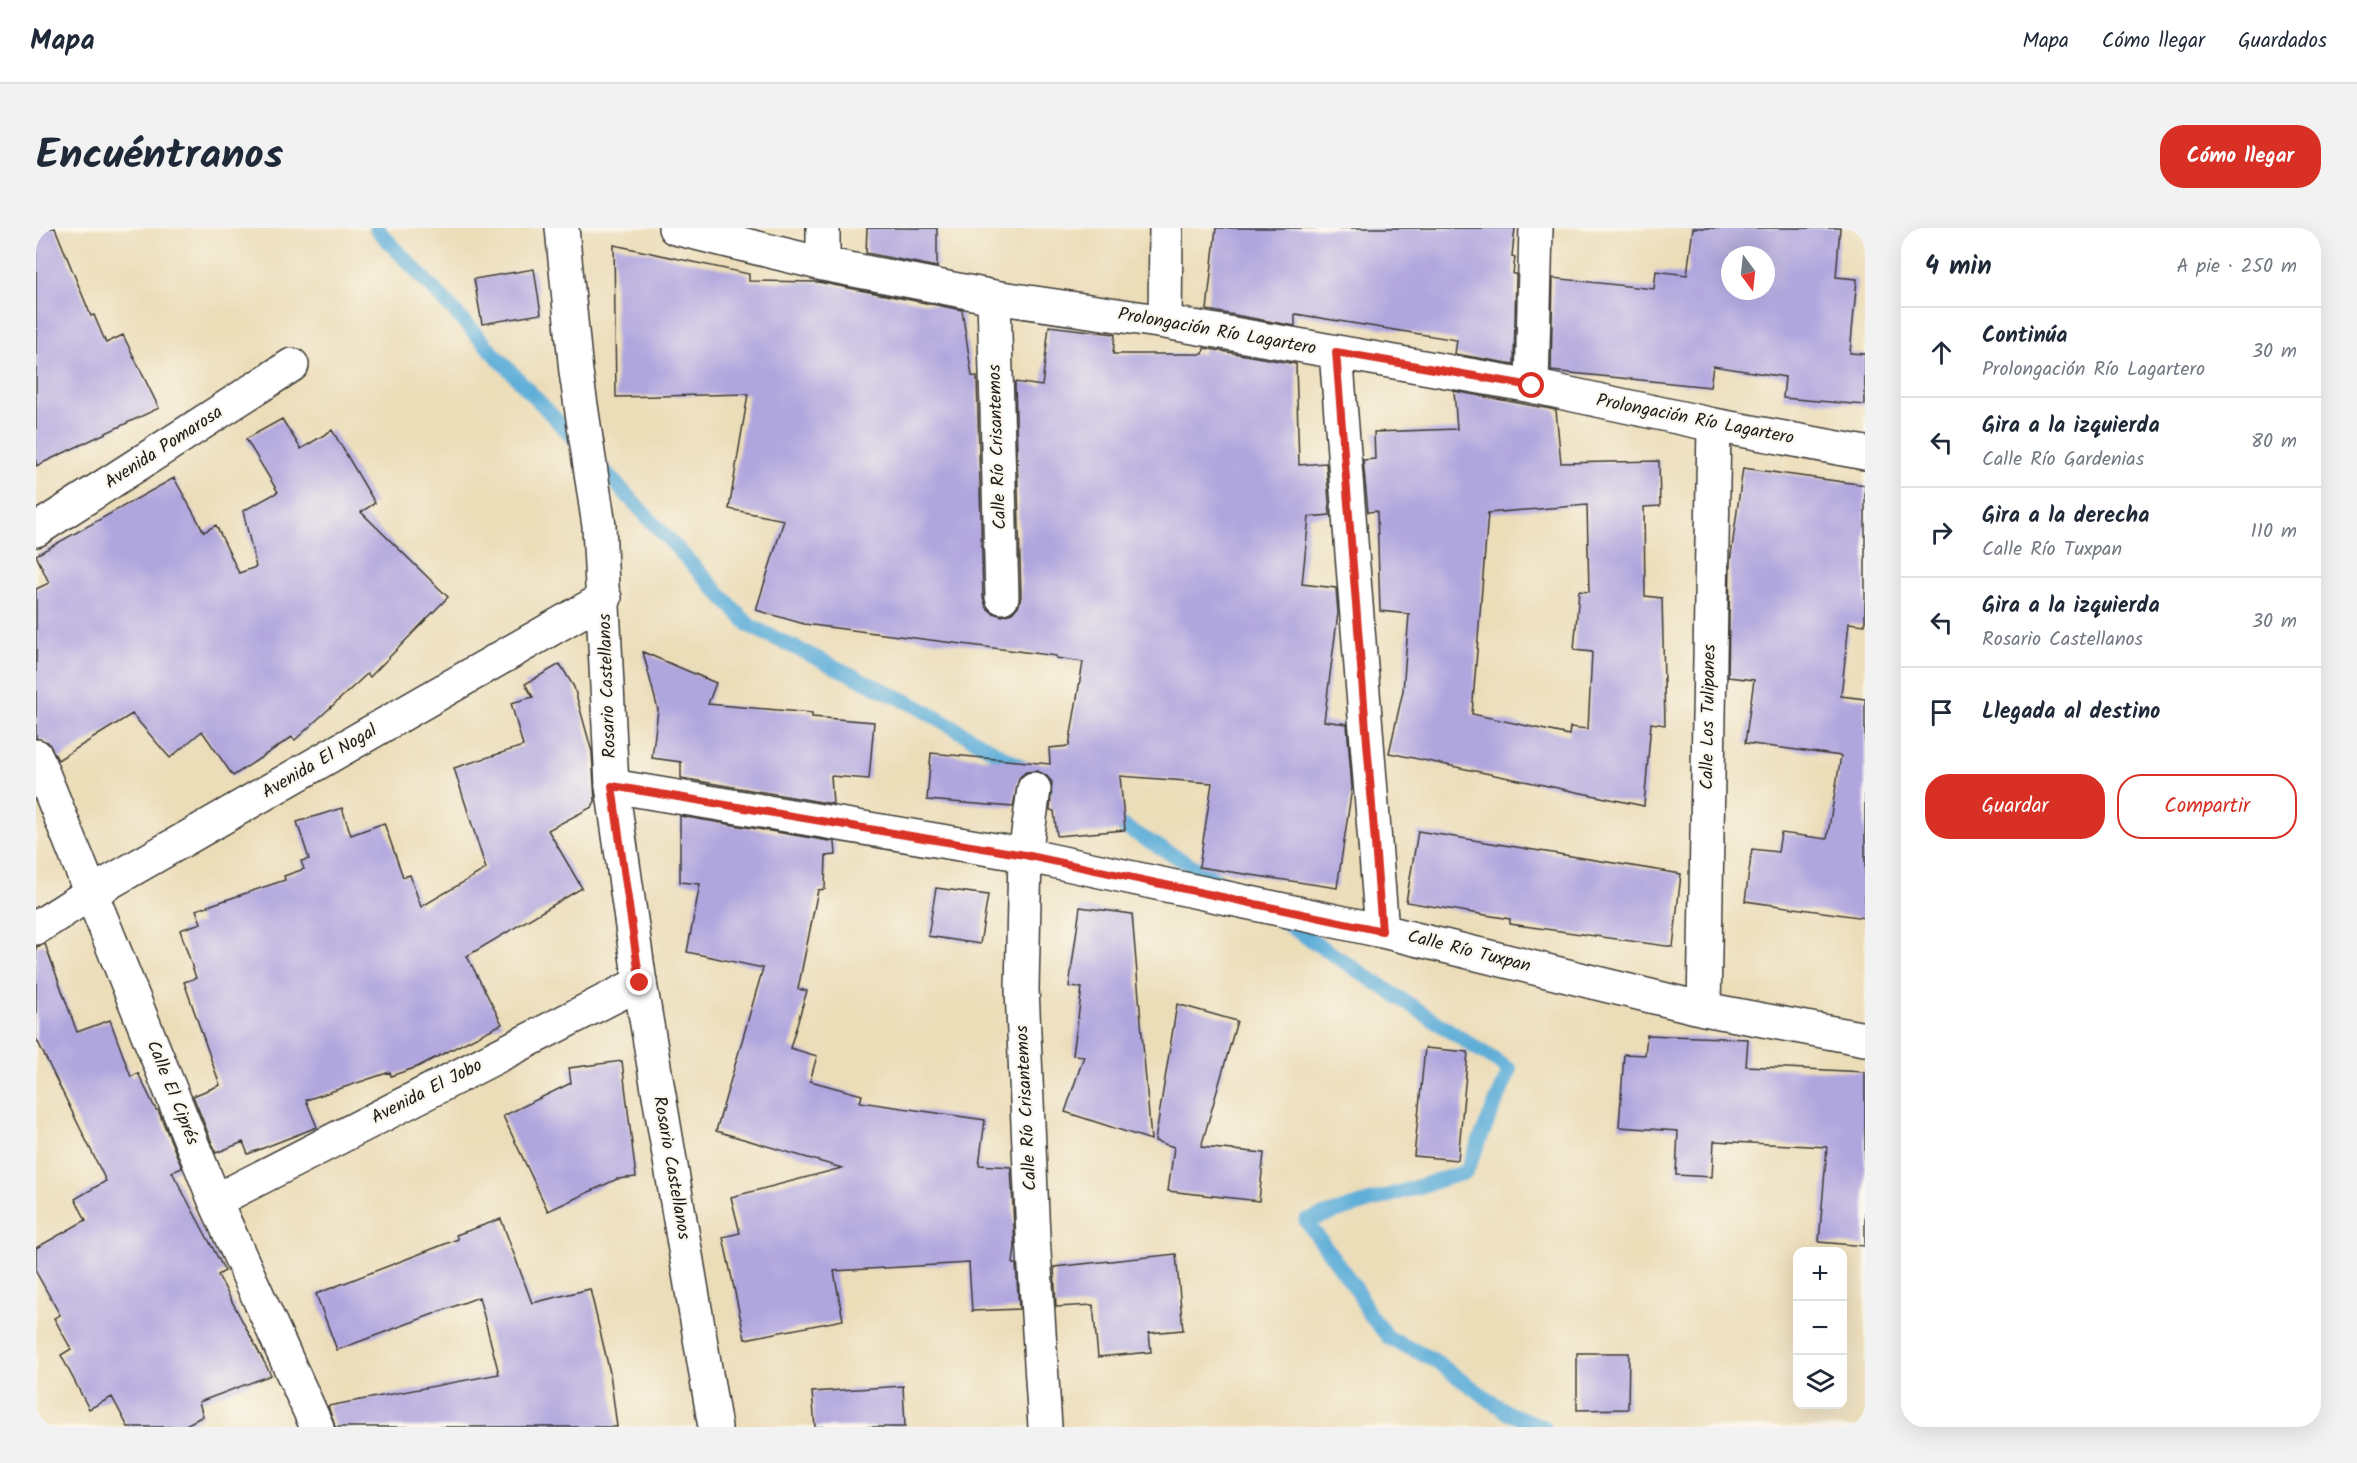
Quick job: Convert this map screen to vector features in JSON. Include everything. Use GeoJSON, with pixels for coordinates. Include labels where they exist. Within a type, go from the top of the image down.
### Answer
{"type":"FeatureCollection","features":[{"type":"Feature","properties":{"kind":"street","name":"Rosario Castellanos"},"geometry":{"type":"LineString","coordinates":[[562,228],[576,372],[599,526],[605,598],[612,786],[640,983],[715,1427]]}},
{"type":"Feature","properties":{"kind":"street","name":"Prolongación Río Lagartero"},"geometry":{"type":"LineString","coordinates":[[675,228],[823,264],[994,297],[1165,322],[1532,386],[1714,425],[1865,453]]}},
{"type":"Feature","properties":{"kind":"street"},"geometry":{"type":"LineString","coordinates":[[823,228],[823,264]]}},
{"type":"Feature","properties":{"kind":"street"},"geometry":{"type":"LineString","coordinates":[[1165,322],[1166,228]]}},
{"type":"Feature","properties":{"kind":"street"},"geometry":{"type":"LineString","coordinates":[[1532,386],[1536,228]]}},
{"type":"Feature","properties":{"kind":"street","name":"Calle Río Crisantemos"},"geometry":{"type":"LineString","coordinates":[[994,297],[1002,597]]}},
{"type":"Feature","properties":{"kind":"street"},"geometry":{"type":"LineString","coordinates":[[1336,352],[1382,931]]}},
{"type":"Feature","properties":{"kind":"street","name":"Avenida Pomarosa"},"geometry":{"type":"LineString","coordinates":[[36,530],[292,366]]}},
{"type":"Feature","properties":{"kind":"street","name":"Calle Los Tulipanes"},"geometry":{"type":"LineString","coordinates":[[1704,1009],[1714,425]]}},
{"type":"Feature","properties":{"kind":"street","name":"Avenida El Nogal"},"geometry":{"type":"LineString","coordinates":[[36,928],[92,893],[605,598]]}},
{"type":"Feature","properties":{"kind":"street","name":"Calle El Ciprés"},"geometry":{"type":"LineString","coordinates":[[36,756],[215,1201],[317,1427]]}},
{"type":"Feature","properties":{"kind":"street","name":"Calle Río Tuxpan"},"geometry":{"type":"LineString","coordinates":[[612,786],[1025,855],[1382,931],[1704,1009],[1865,1039]]}},
{"type":"Feature","properties":{"kind":"street","name":"Calle Río Crisantemos"},"geometry":{"type":"LineString","coordinates":[[1034,789],[1025,855],[1022,989],[1033,1236],[1045,1427]]}},
{"type":"Feature","properties":{"kind":"street","name":"Avenida El Jobo"},"geometry":{"type":"LineString","coordinates":[[215,1201],[640,983]]}},
{"type":"Feature","properties":{"kind":"building"},"geometry":{"type":"Polygon","coordinates":[[[36,228],[55,228],[91,316],[94,315],[106,343],[123,335],[159,408],[36,466],[36,228]]]}},
{"type":"Feature","properties":{"kind":"building"},"geometry":{"type":"Polygon","coordinates":[[[867,228],[937,228],[937,267],[866,253],[867,228]]]}},
{"type":"Feature","properties":{"kind":"building"},"geometry":{"type":"Polygon","coordinates":[[[1216,228],[1515,228],[1512,256],[1515,257],[1513,274],[1516,274],[1514,364],[1455,354],[1457,340],[1295,314],[1295,326],[1207,310],[1216,228]]]}},
{"type":"Feature","properties":{"kind":"building"},"geometry":{"type":"Polygon","coordinates":[[[1693,228],[1840,228],[1836,277],[1857,279],[1850,353],[1865,354],[1865,405],[1783,398],[1785,377],[1713,366],[1710,387],[1551,371],[1553,278],[1654,289],[1656,271],[1687,275],[1693,228]]]}},
{"type":"Feature","properties":{"kind":"building"},"geometry":{"type":"Polygon","coordinates":[[[614,245],[749,274],[749,281],[818,282],[962,310],[972,376],[977,377],[983,597],[986,607],[1002,616],[1012,613],[1019,605],[1021,597],[1015,382],[1042,386],[1049,326],[1115,334],[1113,354],[1203,354],[1204,348],[1296,364],[1299,465],[1326,463],[1330,515],[1309,517],[1302,584],[1336,588],[1338,613],[1324,721],[1347,724],[1352,788],[1337,888],[1199,867],[1212,783],[1120,776],[1125,830],[1057,836],[1054,811],[1050,810],[1052,782],[1046,775],[1037,771],[1026,772],[1019,778],[1013,807],[927,800],[931,753],[1050,764],[1049,748],[1069,746],[1083,662],[1056,658],[1056,656],[804,624],[756,610],[784,520],[729,509],[748,394],[616,397],[614,245]]]}},
{"type":"Feature","properties":{"kind":"building"},"geometry":{"type":"Polygon","coordinates":[[[534,269],[541,314],[482,324],[474,279],[534,269]]]}},
{"type":"Feature","properties":{"kind":"building"},"geometry":{"type":"Polygon","coordinates":[[[1454,391],[1556,410],[1561,463],[1659,461],[1660,506],[1644,507],[1645,596],[1662,598],[1665,725],[1651,723],[1644,806],[1389,753],[1403,691],[1409,614],[1380,611],[1377,511],[1368,512],[1363,460],[1375,459],[1374,432],[1457,429],[1454,391]],[[1587,505],[1488,513],[1472,714],[1569,735],[1570,727],[1588,729],[1592,652],[1574,650],[1579,591],[1589,592],[1587,505]]]}},
{"type":"Feature","properties":{"kind":"building"},"geometry":{"type":"Polygon","coordinates":[[[282,419],[301,449],[332,430],[375,503],[361,512],[448,597],[370,677],[367,674],[295,740],[292,737],[233,776],[202,731],[170,758],[132,714],[58,760],[48,742],[36,738],[36,589],[49,583],[36,555],[174,478],[204,532],[216,525],[239,573],[256,567],[243,511],[278,492],[246,439],[282,419]]]}},
{"type":"Feature","properties":{"kind":"building"},"geometry":{"type":"Polygon","coordinates":[[[1743,468],[1865,485],[1865,625],[1849,623],[1841,696],[1865,699],[1865,918],[1745,901],[1752,849],[1778,852],[1781,833],[1827,839],[1841,756],[1745,743],[1754,680],[1728,677],[1730,562],[1743,468]]]}},
{"type":"Feature","properties":{"kind":"building"},"geometry":{"type":"Polygon","coordinates":[[[643,652],[716,683],[708,704],[812,713],[812,717],[874,722],[869,779],[831,776],[833,804],[681,778],[681,762],[652,758],[658,710],[643,652]]]}},
{"type":"Feature","properties":{"kind":"building"},"geometry":{"type":"Polygon","coordinates":[[[560,664],[574,687],[592,752],[595,801],[592,807],[548,830],[582,888],[467,956],[502,1024],[417,1067],[391,1076],[390,1072],[306,1100],[317,1127],[248,1154],[243,1142],[216,1153],[193,1096],[220,1085],[184,982],[196,978],[180,930],[201,923],[196,910],[285,880],[284,876],[304,869],[301,861],[309,859],[297,822],[342,808],[351,835],[384,823],[403,877],[410,875],[421,907],[486,869],[454,768],[523,746],[511,703],[533,697],[525,684],[560,664]]]}},
{"type":"Feature","properties":{"kind":"building"},"geometry":{"type":"Polygon","coordinates":[[[680,816],[835,842],[836,855],[826,856],[825,889],[818,890],[798,989],[807,991],[790,1048],[817,1056],[810,1081],[862,1095],[860,1102],[985,1120],[979,1165],[1011,1167],[1015,1247],[1013,1264],[1016,1264],[1019,1309],[972,1311],[969,1263],[834,1271],[843,1320],[745,1339],[723,1237],[740,1233],[731,1197],[842,1168],[716,1131],[763,968],[687,952],[700,884],[680,882],[680,816]]]}},
{"type":"Feature","properties":{"kind":"building"},"geometry":{"type":"Polygon","coordinates":[[[1418,831],[1681,874],[1673,947],[1510,924],[1510,919],[1406,902],[1418,831]]]}},
{"type":"Feature","properties":{"kind":"building"},"geometry":{"type":"Polygon","coordinates":[[[936,888],[988,895],[980,944],[928,936],[936,888]]]}},
{"type":"Feature","properties":{"kind":"building"},"geometry":{"type":"Polygon","coordinates":[[[1080,907],[1132,914],[1151,1140],[1065,1112],[1084,1056],[1073,1055],[1082,988],[1069,987],[1080,907]]]}},
{"type":"Feature","properties":{"kind":"building"},"geometry":{"type":"Polygon","coordinates":[[[45,944],[77,1032],[110,1020],[131,1077],[138,1073],[158,1110],[182,1168],[172,1172],[225,1271],[218,1275],[271,1375],[199,1402],[203,1416],[182,1427],[128,1427],[112,1397],[89,1409],[61,1355],[71,1349],[54,1318],[60,1315],[36,1272],[36,1248],[86,1220],[75,1199],[106,1181],[36,1038],[36,947],[45,944]]]}},
{"type":"Feature","properties":{"kind":"building"},"geometry":{"type":"Polygon","coordinates":[[[1177,1004],[1237,1021],[1201,1147],[1264,1153],[1259,1201],[1168,1191],[1174,1147],[1155,1141],[1177,1004]]]}},
{"type":"Feature","properties":{"kind":"building"},"geometry":{"type":"Polygon","coordinates":[[[1647,1035],[1748,1039],[1746,1066],[1865,1072],[1865,1246],[1819,1242],[1827,1147],[1714,1141],[1712,1177],[1676,1175],[1678,1131],[1619,1127],[1624,1054],[1645,1055],[1647,1035]]]}},
{"type":"Feature","properties":{"kind":"building"},"geometry":{"type":"Polygon","coordinates":[[[1425,1048],[1468,1052],[1458,1160],[1414,1156],[1425,1048]]]}},
{"type":"Feature","properties":{"kind":"building"},"geometry":{"type":"Polygon","coordinates":[[[622,1061],[636,1177],[617,1179],[548,1211],[503,1116],[571,1083],[569,1068],[622,1061]]]}},
{"type":"Feature","properties":{"kind":"building"},"geometry":{"type":"Polygon","coordinates":[[[501,1219],[532,1303],[590,1289],[610,1373],[617,1427],[335,1427],[328,1406],[499,1374],[479,1297],[337,1350],[316,1294],[458,1239],[456,1235],[501,1219]]]}},
{"type":"Feature","properties":{"kind":"building"},"geometry":{"type":"Polygon","coordinates":[[[1176,1254],[1183,1330],[1149,1333],[1151,1352],[1098,1357],[1093,1305],[1056,1307],[1054,1267],[1176,1254]]]}},
{"type":"Feature","properties":{"kind":"building"},"geometry":{"type":"Polygon","coordinates":[[[1577,1353],[1629,1353],[1628,1409],[1577,1410],[1577,1353]]]}},
{"type":"Feature","properties":{"kind":"building"},"geometry":{"type":"Polygon","coordinates":[[[903,1386],[905,1427],[815,1427],[812,1392],[903,1386]]]}},
{"type":"Feature","properties":{"kind":"waterway"},"geometry":{"type":"LineString","coordinates":[[376,228],[750,626],[916,706],[1068,794]]}},
{"type":"Feature","properties":{"kind":"waterway"},"geometry":{"type":"LineString","coordinates":[[1107,817],[1229,887]]}},
{"type":"Feature","properties":{"kind":"waterway"},"geometry":{"type":"LineString","coordinates":[[1277,918],[1510,1070],[1466,1172],[1306,1221],[1357,1290],[1369,1314],[1389,1338],[1432,1359],[1508,1413],[1544,1427]]}},
{"type":"Feature","properties":{"kind":"route"},"geometry":{"type":"LineString","coordinates":[[640,983],[612,786],[1025,855],[1382,931],[1336,352],[1532,386]]}}]}
